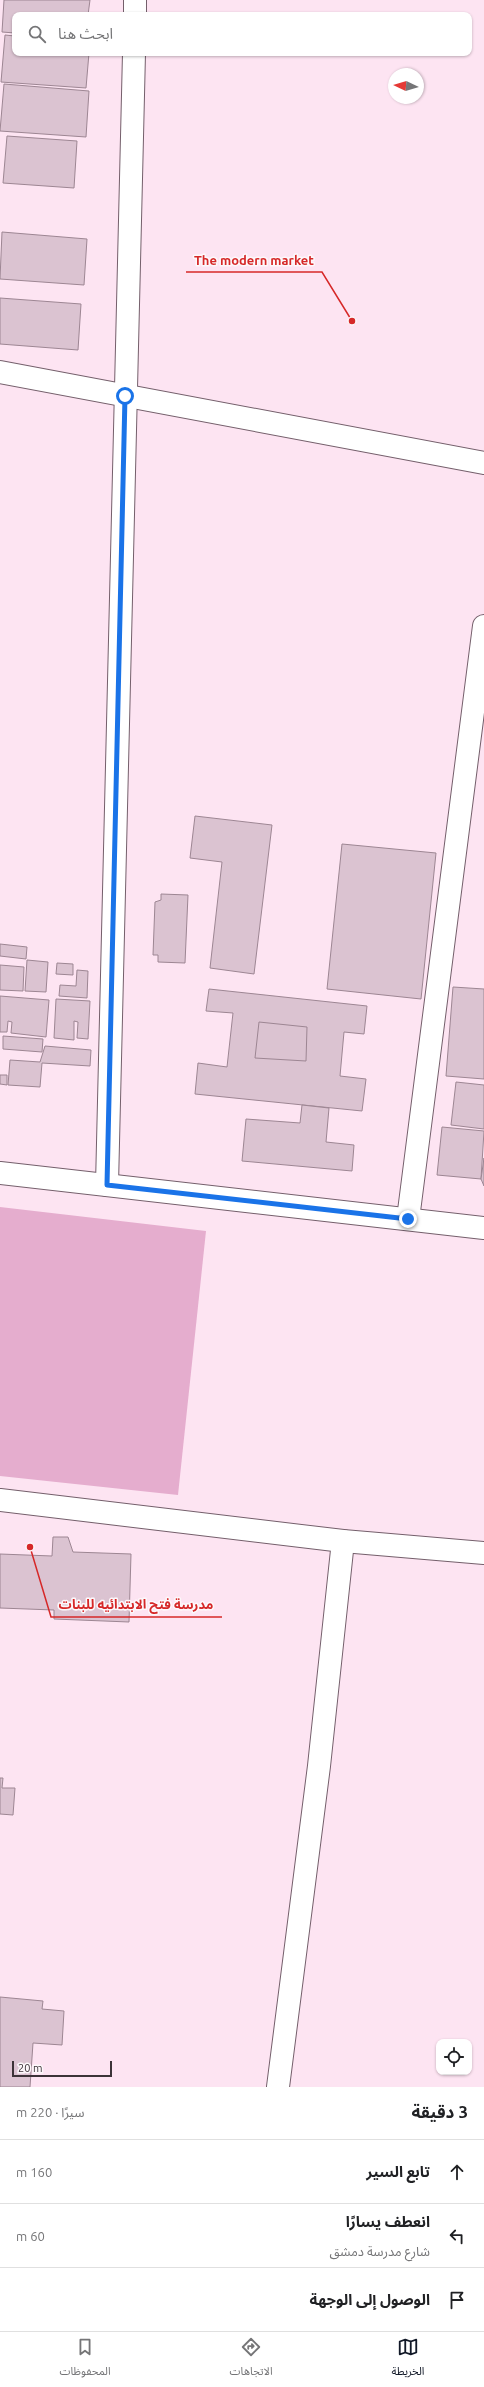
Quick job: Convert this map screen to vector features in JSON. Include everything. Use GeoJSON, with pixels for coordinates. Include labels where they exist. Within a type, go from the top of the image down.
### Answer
{"type":"FeatureCollection","features":[{"type":"Feature","properties":{"kind":"street"},"geometry":{"type":"LineString","coordinates":[[135,0],[135,12]]}},
{"type":"Feature","properties":{"kind":"street"},"geometry":{"type":"LineString","coordinates":[[107,1185],[134,56]]}},
{"type":"Feature","properties":{"kind":"street"},"geometry":{"type":"LineString","coordinates":[[0,372],[484,463]]}},
{"type":"Feature","properties":{"kind":"street"},"geometry":{"type":"LineString","coordinates":[[408,1219],[484,626]]}},
{"type":"Feature","properties":{"kind":"street"},"geometry":{"type":"LineString","coordinates":[[0,1173],[484,1228]]}},
{"type":"Feature","properties":{"kind":"street"},"geometry":{"type":"LineString","coordinates":[[0,1500],[343,1541],[484,1553]]}},
{"type":"Feature","properties":{"kind":"street"},"geometry":{"type":"LineString","coordinates":[[278,2087],[319,1766],[343,1541]]}},
{"type":"Feature","properties":{"kind":"shaded area"},"geometry":{"type":"Polygon","coordinates":[[[0,1207],[206,1231],[178,1495],[0,1476],[0,1207]]]}},
{"type":"Feature","properties":{"kind":"building"},"geometry":{"type":"Polygon","coordinates":[[[4,0],[90,0],[88,12],[12,12],[12,33],[2,32],[4,0]]]}},
{"type":"Feature","properties":{"kind":"building"},"geometry":{"type":"Polygon","coordinates":[[[5,35],[12,36],[12,56],[89,56],[86,88],[1,82],[5,35]]]}},
{"type":"Feature","properties":{"kind":"building"},"geometry":{"type":"Polygon","coordinates":[[[4,84],[89,91],[86,137],[0,131],[4,84]]]}},
{"type":"Feature","properties":{"kind":"building"},"geometry":{"type":"Polygon","coordinates":[[[7,136],[77,141],[74,188],[3,183],[7,136]]]}},
{"type":"Feature","properties":{"kind":"building"},"geometry":{"type":"Polygon","coordinates":[[[2,232],[87,239],[84,285],[0,279],[2,232]]]}},
{"type":"Feature","properties":{"kind":"building"},"geometry":{"type":"Polygon","coordinates":[[[0,298],[81,304],[78,350],[0,344],[0,298]]]}},
{"type":"Feature","properties":{"kind":"building"},"geometry":{"type":"Polygon","coordinates":[[[195,816],[272,825],[254,974],[210,968],[222,862],[190,858],[195,816]]]}},
{"type":"Feature","properties":{"kind":"building"},"geometry":{"type":"Polygon","coordinates":[[[342,844],[436,853],[421,999],[327,989],[342,844]]]}},
{"type":"Feature","properties":{"kind":"building"},"geometry":{"type":"Polygon","coordinates":[[[161,894],[188,895],[185,963],[158,962],[158,955],[153,955],[155,902],[161,900],[161,894]]]}},
{"type":"Feature","properties":{"kind":"building"},"geometry":{"type":"Polygon","coordinates":[[[0,944],[27,947],[26,959],[0,956],[0,944]]]}},
{"type":"Feature","properties":{"kind":"building"},"geometry":{"type":"Polygon","coordinates":[[[27,960],[48,962],[46,992],[25,991],[27,960]]]}},
{"type":"Feature","properties":{"kind":"building"},"geometry":{"type":"Polygon","coordinates":[[[57,963],[73,964],[73,975],[56,974],[57,963]]]}},
{"type":"Feature","properties":{"kind":"building"},"geometry":{"type":"Polygon","coordinates":[[[0,965],[24,967],[23,991],[0,990],[0,965]]]}},
{"type":"Feature","properties":{"kind":"building"},"geometry":{"type":"Polygon","coordinates":[[[77,970],[88,971],[87,998],[59,996],[60,985],[76,986],[77,970]]]}},
{"type":"Feature","properties":{"kind":"building"},"geometry":{"type":"Polygon","coordinates":[[[453,987],[484,989],[484,1079],[446,1076],[453,987]]]}},
{"type":"Feature","properties":{"kind":"building"},"geometry":{"type":"Polygon","coordinates":[[[209,989],[367,1006],[364,1034],[344,1032],[340,1076],[366,1079],[362,1111],[195,1094],[198,1063],[227,1067],[233,1013],[206,1011],[209,989]]]}},
{"type":"Feature","properties":{"kind":"building"},"geometry":{"type":"Polygon","coordinates":[[[0,996],[49,1000],[46,1037],[11,1033],[12,1022],[8,1021],[7,1032],[0,1032],[0,996]]]}},
{"type":"Feature","properties":{"kind":"building"},"geometry":{"type":"Polygon","coordinates":[[[56,999],[90,1001],[88,1039],[77,1038],[78,1022],[74,1021],[74,1040],[54,1038],[56,999]]]}},
{"type":"Feature","properties":{"kind":"building"},"geometry":{"type":"Polygon","coordinates":[[[259,1022],[307,1027],[306,1061],[255,1058],[259,1022]]]}},
{"type":"Feature","properties":{"kind":"building"},"geometry":{"type":"Polygon","coordinates":[[[3,1036],[43,1039],[42,1052],[3,1049],[3,1036]]]}},
{"type":"Feature","properties":{"kind":"building"},"geometry":{"type":"Polygon","coordinates":[[[45,1046],[91,1050],[90,1066],[42,1063],[40,1087],[8,1085],[10,1060],[40,1062],[45,1046]]]}},
{"type":"Feature","properties":{"kind":"building"},"geometry":{"type":"Polygon","coordinates":[[[0,1075],[7,1075],[7,1085],[0,1084],[0,1075]]]}},
{"type":"Feature","properties":{"kind":"building"},"geometry":{"type":"Polygon","coordinates":[[[456,1082],[484,1085],[484,1129],[451,1125],[456,1082]]]}},
{"type":"Feature","properties":{"kind":"building"},"geometry":{"type":"Polygon","coordinates":[[[302,1105],[329,1108],[326,1142],[354,1145],[352,1171],[242,1161],[246,1119],[300,1123],[302,1105]]]}},
{"type":"Feature","properties":{"kind":"building"},"geometry":{"type":"Polygon","coordinates":[[[442,1127],[484,1131],[481,1179],[437,1175],[442,1127]]]}},
{"type":"Feature","properties":{"kind":"building"},"geometry":{"type":"Polygon","coordinates":[[[484,1158],[484,1186],[481,1179],[484,1158]]]}},
{"type":"Feature","properties":{"kind":"building"},"geometry":{"type":"Polygon","coordinates":[[[53,1537],[68,1537],[73,1552],[131,1554],[129,1622],[54,1619],[54,1610],[0,1608],[0,1554],[52,1556],[53,1537]]]}},
{"type":"Feature","properties":{"kind":"building"},"geometry":{"type":"Polygon","coordinates":[[[0,1778],[3,1778],[2,1788],[15,1788],[13,1815],[0,1814],[0,1778]]]}},
{"type":"Feature","properties":{"kind":"building"},"geometry":{"type":"Polygon","coordinates":[[[0,1997],[43,2001],[42,2009],[64,2011],[62,2045],[33,2043],[30,2087],[0,2087],[0,1997]]]}},
{"type":"Feature","properties":{"kind":"place","name":"The modern market"},"geometry":{"type":"Point","coordinates":[352,321]}},
{"type":"Feature","properties":{"kind":"place","name":"مدرسة فتح الابتدائيه للبنات"},"geometry":{"type":"Point","coordinates":[30,1547]}},
{"type":"Feature","properties":{"kind":"route"},"geometry":{"type":"LineString","coordinates":[[125,396],[107,1185],[408,1219]]}}]}
